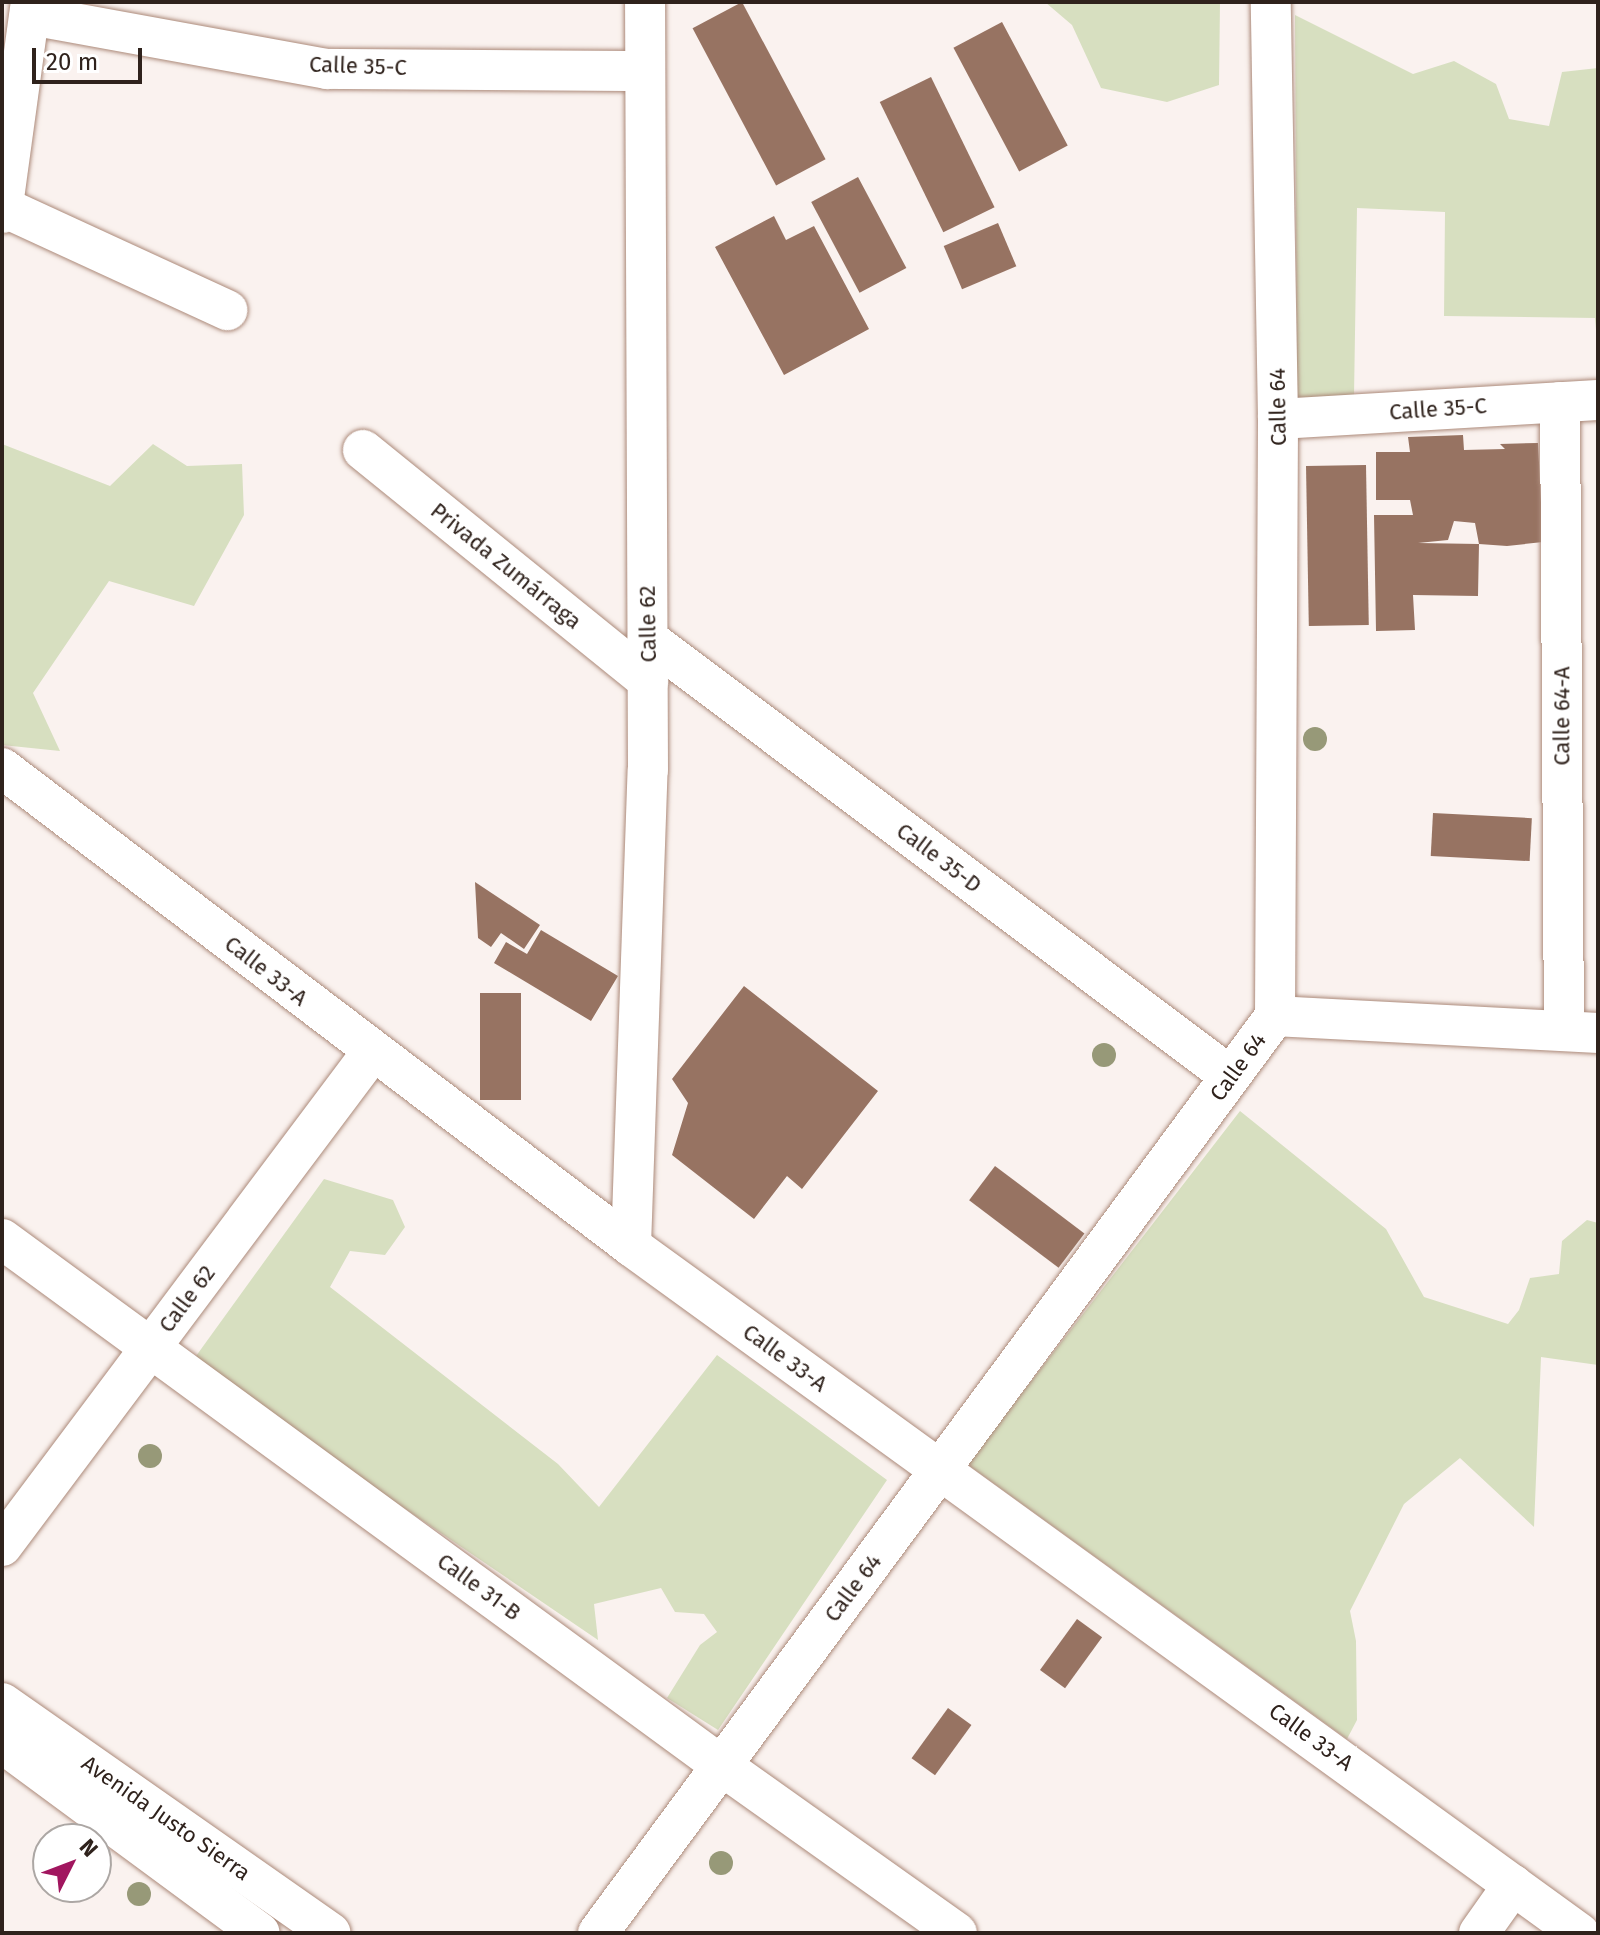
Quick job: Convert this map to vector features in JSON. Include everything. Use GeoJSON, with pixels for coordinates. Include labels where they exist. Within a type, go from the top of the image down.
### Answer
{"type":"FeatureCollection","features":[{"type":"Feature","properties":{"kind":"street","name":"Calle 62"},"geometry":{"type":"LineString","coordinates":[[631,1246],[648,786],[645,2]]}},
{"type":"Feature","properties":{"kind":"street","name":"Calle 64"},"geometry":{"type":"LineString","coordinates":[[598,1933],[1275,1016],[1278,419],[1271,2]]}},
{"type":"Feature","properties":{"kind":"street","name":"Calle 35-C"},"geometry":{"type":"LineString","coordinates":[[31,8],[327,69],[643,71]]}},
{"type":"Feature","properties":{"kind":"street"},"geometry":{"type":"LineString","coordinates":[[2,213],[31,8]]}},
{"type":"Feature","properties":{"kind":"street"},"geometry":{"type":"LineString","coordinates":[[3,207],[227,310]]}},
{"type":"Feature","properties":{"kind":"street","name":"Calle 35-C"},"geometry":{"type":"LineString","coordinates":[[1278,419],[1579,401]]}},
{"type":"Feature","properties":{"kind":"street","name":"Calle 64-A"},"geometry":{"type":"LineString","coordinates":[[1579,401],[1581,1032]]}},
{"type":"Feature","properties":{"kind":"street","name":"Privada Zumárraga"},"geometry":{"type":"LineString","coordinates":[[363,450],[648,681]]}},
{"type":"Feature","properties":{"kind":"street","name":"Calle 35-D"},"geometry":{"type":"LineString","coordinates":[[648,639],[1230,1076]]}},
{"type":"Feature","properties":{"kind":"street","name":"Calle 33-A"},"geometry":{"type":"LineString","coordinates":[[2,768],[631,1246],[1579,1933]]}},
{"type":"Feature","properties":{"kind":"street"},"geometry":{"type":"LineString","coordinates":[[1275,1016],[1581,1032]]}},
{"type":"Feature","properties":{"kind":"street","name":"Calle 62"},"geometry":{"type":"LineString","coordinates":[[2,1546],[372,1052]]}},
{"type":"Feature","properties":{"kind":"street","name":"Calle 31-B"},"geometry":{"type":"LineString","coordinates":[[2,1239],[722,1766],[957,1933]]}},
{"type":"Feature","properties":{"kind":"street","name":"Avenida Justo Sierra"},"geometry":{"type":"LineString","coordinates":[[2,1703],[331,1933]]}},
{"type":"Feature","properties":{"kind":"street","name":"Avenida Justo Sierra"},"geometry":{"type":"LineString","coordinates":[[2,1743],[260,1933]]}},
{"type":"Feature","properties":{"kind":"street"},"geometry":{"type":"LineString","coordinates":[[1479,1933],[1513,1885]]}},
{"type":"Feature","properties":{"kind":"green space"},"geometry":{"type":"Polygon","coordinates":[[[1045,2],[1220,2],[1219,85],[1167,102],[1101,88],[1072,25],[1045,2]]]}},
{"type":"Feature","properties":{"kind":"green space"},"geometry":{"type":"Polygon","coordinates":[[[1295,15],[1413,74],[1454,61],[1496,84],[1509,119],[1549,126],[1562,72],[1598,68],[1598,353],[1595,318],[1444,316],[1445,212],[1357,208],[1354,397],[1297,398],[1295,15]]]}},
{"type":"Feature","properties":{"kind":"green space"},"geometry":{"type":"Polygon","coordinates":[[[2,444],[110,486],[153,444],[187,466],[242,464],[244,515],[194,606],[109,581],[33,693],[60,751],[2,745],[2,444]]]}},
{"type":"Feature","properties":{"kind":"green space"},"geometry":{"type":"Polygon","coordinates":[[[1240,1111],[1386,1229],[1424,1297],[1508,1324],[1519,1310],[1530,1278],[1559,1274],[1562,1241],[1587,1220],[1598,1223],[1598,1365],[1541,1357],[1534,1527],[1460,1458],[1404,1504],[1350,1611],[1356,1641],[1357,1720],[1347,1739],[967,1464],[1240,1111]]]}},
{"type":"Feature","properties":{"kind":"green space"},"geometry":{"type":"Polygon","coordinates":[[[324,1179],[393,1200],[405,1227],[385,1255],[350,1251],[330,1287],[558,1464],[599,1507],[717,1355],[887,1480],[718,1730],[667,1698],[700,1645],[717,1632],[704,1614],[675,1612],[661,1588],[594,1604],[598,1640],[191,1363],[324,1179]]]}},
{"type":"Feature","properties":{"kind":"building"},"geometry":{"type":"Polygon","coordinates":[[[742,2],[826,159],[776,185],[693,28],[742,2]]]}},
{"type":"Feature","properties":{"kind":"building"},"geometry":{"type":"Polygon","coordinates":[[[1002,22],[1068,146],[1019,171],[953,48],[1002,22]]]}},
{"type":"Feature","properties":{"kind":"building"},"geometry":{"type":"Polygon","coordinates":[[[931,77],[995,207],[943,232],[880,102],[931,77]]]}},
{"type":"Feature","properties":{"kind":"building"},"geometry":{"type":"Polygon","coordinates":[[[858,177],[906,268],[860,293],[811,202],[858,177]]]}},
{"type":"Feature","properties":{"kind":"building"},"geometry":{"type":"Polygon","coordinates":[[[774,216],[786,240],[814,226],[869,329],[784,375],[715,247],[774,216]]]}},
{"type":"Feature","properties":{"kind":"building"},"geometry":{"type":"Polygon","coordinates":[[[998,223],[1016,266],[962,289],[944,246],[998,223]]]}},
{"type":"Feature","properties":{"kind":"building"},"geometry":{"type":"Polygon","coordinates":[[[1463,435],[1464,450],[1505,449],[1500,444],[1538,443],[1543,542],[1507,546],[1479,544],[1478,596],[1413,595],[1415,630],[1376,631],[1374,515],[1413,515],[1410,500],[1376,500],[1376,452],[1410,452],[1408,437],[1463,435]],[[1454,521],[1448,540],[1418,543],[1479,544],[1475,523],[1454,521]]]}},
{"type":"Feature","properties":{"kind":"building"},"geometry":{"type":"Polygon","coordinates":[[[1366,465],[1369,625],[1309,626],[1306,466],[1366,465]]]}},
{"type":"Feature","properties":{"kind":"building"},"geometry":{"type":"Polygon","coordinates":[[[1433,813],[1532,818],[1530,861],[1431,856],[1433,813]]]}},
{"type":"Feature","properties":{"kind":"building"},"geometry":{"type":"Polygon","coordinates":[[[475,882],[540,925],[524,949],[501,933],[491,947],[478,938],[475,882]]]}},
{"type":"Feature","properties":{"kind":"building"},"geometry":{"type":"Polygon","coordinates":[[[541,930],[618,976],[591,1021],[494,963],[506,942],[527,954],[541,930]]]}},
{"type":"Feature","properties":{"kind":"building"},"geometry":{"type":"Polygon","coordinates":[[[744,986],[878,1091],[802,1189],[787,1176],[754,1219],[672,1155],[688,1103],[672,1079],[744,986]]]}},
{"type":"Feature","properties":{"kind":"building"},"geometry":{"type":"Polygon","coordinates":[[[480,993],[521,993],[521,1100],[480,1100],[480,993]]]}},
{"type":"Feature","properties":{"kind":"building"},"geometry":{"type":"Polygon","coordinates":[[[995,1166],[1084,1233],[1059,1268],[969,1200],[995,1166]]]}},
{"type":"Feature","properties":{"kind":"building"},"geometry":{"type":"Polygon","coordinates":[[[1077,1619],[1102,1637],[1065,1688],[1040,1670],[1077,1619]]]}},
{"type":"Feature","properties":{"kind":"building"},"geometry":{"type":"Polygon","coordinates":[[[948,1708],[971,1725],[935,1775],[912,1758],[948,1708]]]}}]}
